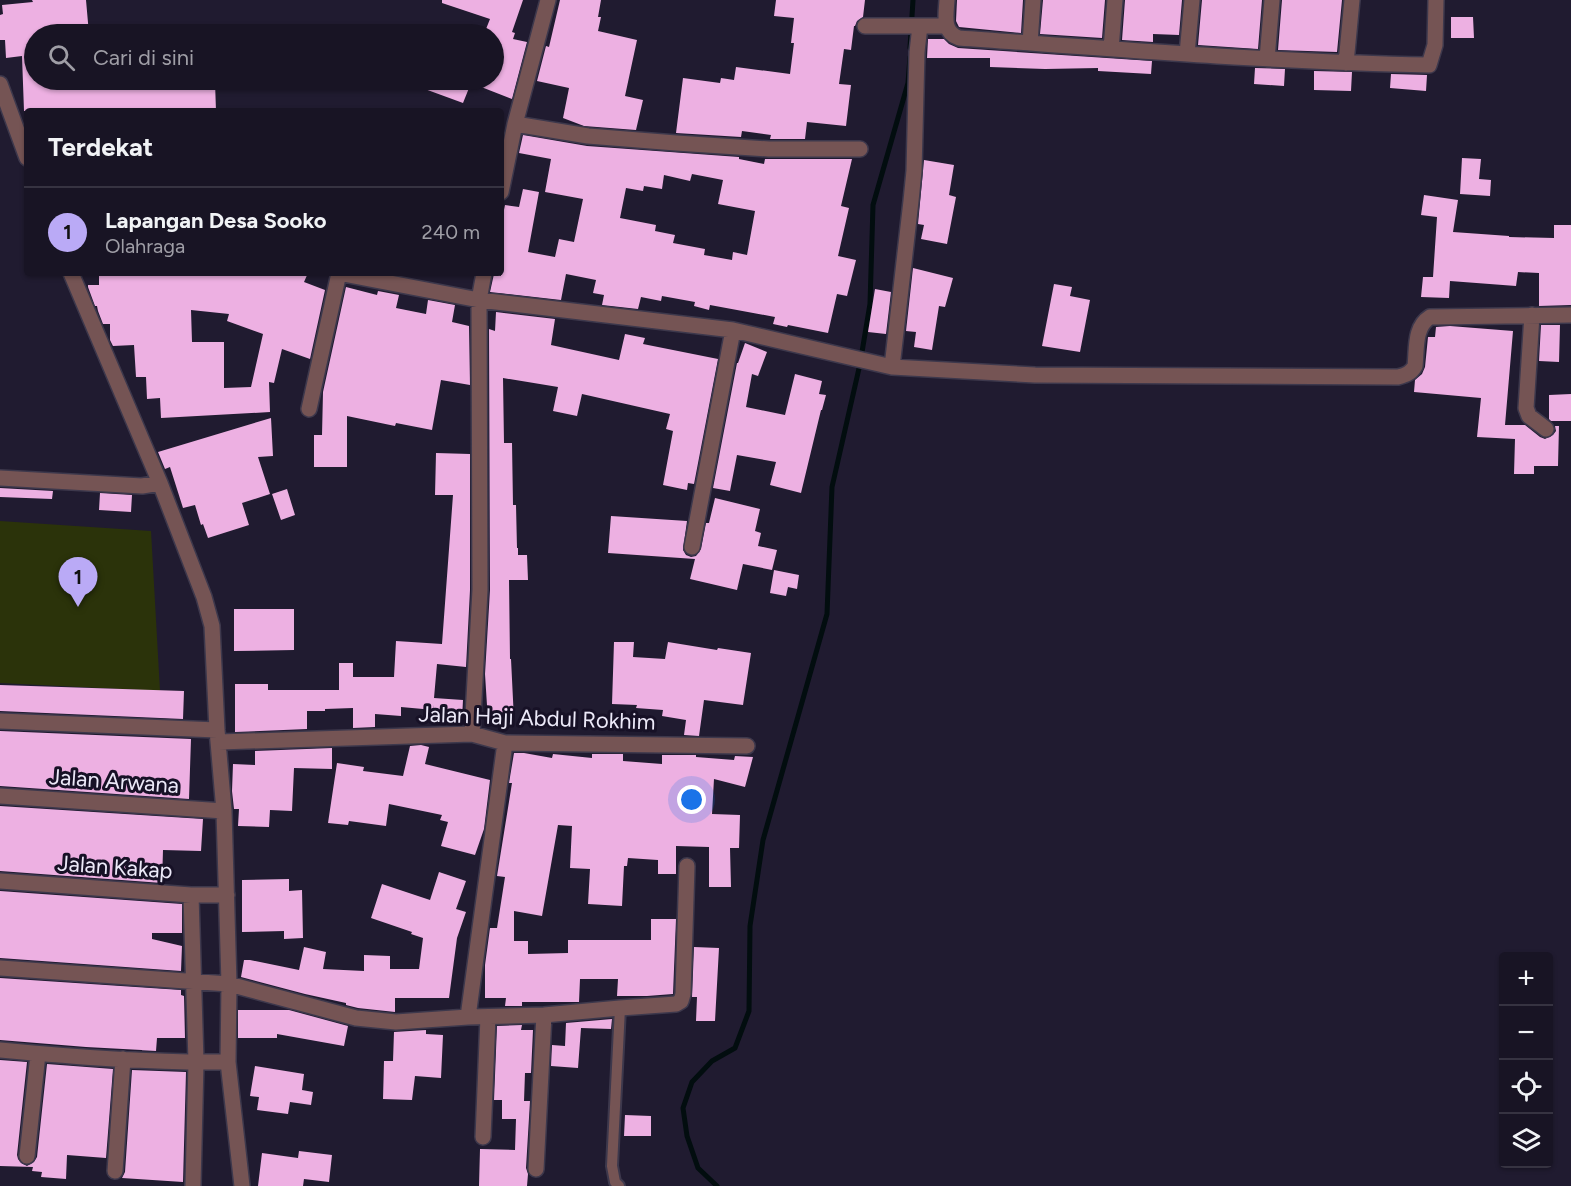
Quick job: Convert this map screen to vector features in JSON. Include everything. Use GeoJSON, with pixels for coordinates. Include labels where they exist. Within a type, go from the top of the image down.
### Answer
{"type":"FeatureCollection","features":[{"type":"Feature","properties":{"kind":"street"},"geometry":{"type":"LineString","coordinates":[[504,177],[515,123],[548,0]]}},
{"type":"Feature","properties":{"kind":"street"},"geometry":{"type":"LineString","coordinates":[[947,0],[946,26],[953,36],[960,38],[1267,59],[1429,64],[1436,45],[1436,0]]}},
{"type":"Feature","properties":{"kind":"street"},"geometry":{"type":"LineString","coordinates":[[1030,43],[1033,0]]}},
{"type":"Feature","properties":{"kind":"street"},"geometry":{"type":"LineString","coordinates":[[1111,49],[1115,0]]}},
{"type":"Feature","properties":{"kind":"street"},"geometry":{"type":"LineString","coordinates":[[1187,54],[1192,0]]}},
{"type":"Feature","properties":{"kind":"street"},"geometry":{"type":"LineString","coordinates":[[1267,59],[1272,0]]}},
{"type":"Feature","properties":{"kind":"street"},"geometry":{"type":"LineString","coordinates":[[1346,63],[1352,0]]}},
{"type":"Feature","properties":{"kind":"street"},"geometry":{"type":"LineString","coordinates":[[865,26],[946,26]]}},
{"type":"Feature","properties":{"kind":"street"},"geometry":{"type":"LineString","coordinates":[[892,367],[914,171],[917,52],[913,26]]}},
{"type":"Feature","properties":{"kind":"street"},"geometry":{"type":"LineString","coordinates":[[0,84],[24,151]]}},
{"type":"Feature","properties":{"kind":"street"},"geometry":{"type":"LineString","coordinates":[[515,123],[588,136],[665,142],[770,149],[860,149]]}},
{"type":"Feature","properties":{"kind":"street"},"geometry":{"type":"LineString","coordinates":[[71,276],[160,483],[204,597],[212,626],[224,811],[229,984],[228,1062],[242,1186]]}},
{"type":"Feature","properties":{"kind":"street"},"geometry":{"type":"LineString","coordinates":[[309,409],[338,276]]}},
{"type":"Feature","properties":{"kind":"street"},"geometry":{"type":"LineString","coordinates":[[355,276],[479,300],[733,330],[892,367],[1035,375],[1398,377],[1406,375],[1415,366],[1419,327],[1430,317],[1571,315]]}},
{"type":"Feature","properties":{"kind":"street"},"geometry":{"type":"LineString","coordinates":[[472,734],[480,590],[479,300],[483,276]]}},
{"type":"Feature","properties":{"kind":"street"},"geometry":{"type":"LineString","coordinates":[[1532,315],[1526,408],[1529,416],[1546,429]]}},
{"type":"Feature","properties":{"kind":"street"},"geometry":{"type":"LineString","coordinates":[[692,547],[733,330]]}},
{"type":"Feature","properties":{"kind":"street"},"geometry":{"type":"LineString","coordinates":[[0,478],[142,486],[160,483]]}},
{"type":"Feature","properties":{"kind":"street","name":"Jalan Haji Abdul Rokhim"},"geometry":{"type":"LineString","coordinates":[[0,721],[218,736],[472,734],[505,742],[747,746]]}},
{"type":"Feature","properties":{"kind":"street"},"geometry":{"type":"LineString","coordinates":[[468,1017],[505,742]]}},
{"type":"Feature","properties":{"kind":"street","name":"Jalan Arwana"},"geometry":{"type":"LineString","coordinates":[[0,796],[224,811]]}},
{"type":"Feature","properties":{"kind":"street"},"geometry":{"type":"LineString","coordinates":[[0,968],[229,984],[378,1022],[544,1015],[676,1004],[681,1001],[684,982],[687,866]]}},
{"type":"Feature","properties":{"kind":"street","name":"Jalan Kakap"},"geometry":{"type":"LineString","coordinates":[[0,882],[191,895],[227,895]]}},
{"type":"Feature","properties":{"kind":"street"},"geometry":{"type":"LineString","coordinates":[[191,895],[196,1062],[193,1185]]}},
{"type":"Feature","properties":{"kind":"street"},"geometry":{"type":"LineString","coordinates":[[537,1169],[544,1015]]}},
{"type":"Feature","properties":{"kind":"street"},"geometry":{"type":"LineString","coordinates":[[483,1137],[488,1017]]}},
{"type":"Feature","properties":{"kind":"street"},"geometry":{"type":"LineString","coordinates":[[0,1050],[123,1059],[228,1062]]}},
{"type":"Feature","properties":{"kind":"street"},"geometry":{"type":"LineString","coordinates":[[27,1156],[38,1054]]}},
{"type":"Feature","properties":{"kind":"street"},"geometry":{"type":"LineString","coordinates":[[115,1171],[123,1059]]}},
{"type":"Feature","properties":{"kind":"lane"},"geometry":{"type":"LineString","coordinates":[[619,1186],[615,1182],[612,1166],[620,1008]]}},
{"type":"Feature","properties":{"kind":"green space"},"geometry":{"type":"Polygon","coordinates":[[[0,521],[151,531],[160,691],[0,683],[0,521]]]}},
{"type":"Feature","properties":{"kind":"building"},"geometry":{"type":"Polygon","coordinates":[[[32,0],[86,0],[88,24],[24,24],[24,90],[215,90],[216,108],[24,108],[24,111],[22,56],[6,58],[5,40],[0,40],[0,15],[3,14],[2,5],[33,2],[32,0]]]}},
{"type":"Feature","properties":{"kind":"building"},"geometry":{"type":"Polygon","coordinates":[[[442,0],[523,0],[512,32],[515,33],[513,39],[527,42],[512,99],[489,90],[504,90],[504,24],[488,24],[490,19],[442,3],[442,0]]]}},
{"type":"Feature","properties":{"kind":"building"},"geometry":{"type":"Polygon","coordinates":[[[560,0],[601,0],[598,31],[637,40],[625,96],[643,100],[636,130],[584,126],[563,118],[569,88],[537,81],[546,46],[549,47],[560,0]]]}},
{"type":"Feature","properties":{"kind":"building"},"geometry":{"type":"Polygon","coordinates":[[[776,0],[865,0],[863,17],[854,26],[851,50],[844,49],[839,84],[851,85],[846,126],[807,122],[805,139],[770,139],[771,135],[742,131],[741,137],[676,133],[683,78],[720,83],[721,78],[734,80],[736,67],[790,74],[794,18],[774,16],[776,0]]]}},
{"type":"Feature","properties":{"kind":"building"},"geometry":{"type":"Polygon","coordinates":[[[957,0],[1023,0],[1021,33],[959,27],[956,21],[957,0]]]}},
{"type":"Feature","properties":{"kind":"building"},"geometry":{"type":"Polygon","coordinates":[[[1043,0],[1105,0],[1102,38],[1040,34],[1043,0]]]}},
{"type":"Feature","properties":{"kind":"building"},"geometry":{"type":"Polygon","coordinates":[[[1125,0],[1182,0],[1179,35],[1153,34],[1153,42],[1122,40],[1125,0]]]}},
{"type":"Feature","properties":{"kind":"building"},"geometry":{"type":"Polygon","coordinates":[[[1202,0],[1262,0],[1258,49],[1198,45],[1202,0]]]}},
{"type":"Feature","properties":{"kind":"building"},"geometry":{"type":"Polygon","coordinates":[[[1282,0],[1342,0],[1337,52],[1278,50],[1282,0]]]}},
{"type":"Feature","properties":{"kind":"building"},"geometry":{"type":"Polygon","coordinates":[[[1451,17],[1473,17],[1474,38],[1451,38],[1451,17]]]}},
{"type":"Feature","properties":{"kind":"building"},"geometry":{"type":"Polygon","coordinates":[[[928,39],[944,39],[958,48],[1152,61],[1151,74],[1098,71],[1098,68],[990,67],[990,58],[927,58],[928,39]]]}},
{"type":"Feature","properties":{"kind":"building"},"geometry":{"type":"Polygon","coordinates":[[[1255,68],[1285,69],[1284,86],[1254,84],[1255,68]]]}},
{"type":"Feature","properties":{"kind":"building"},"geometry":{"type":"Polygon","coordinates":[[[1314,71],[1352,72],[1351,91],[1314,90],[1314,71]]]}},
{"type":"Feature","properties":{"kind":"building"},"geometry":{"type":"Polygon","coordinates":[[[1391,74],[1427,75],[1426,91],[1390,88],[1391,74]]]}},
{"type":"Feature","properties":{"kind":"building"},"geometry":{"type":"Polygon","coordinates":[[[428,90],[468,90],[463,103],[428,90]]]}},
{"type":"Feature","properties":{"kind":"building"},"geometry":{"type":"Polygon","coordinates":[[[523,135],[587,146],[739,157],[739,159],[764,164],[765,159],[852,159],[841,206],[849,208],[838,256],[856,260],[847,296],[837,294],[828,333],[773,324],[775,317],[710,305],[709,310],[694,306],[695,302],[662,296],[661,301],[641,297],[638,309],[602,305],[604,295],[593,293],[596,280],[566,274],[561,300],[490,292],[494,276],[504,276],[505,205],[519,207],[523,189],[539,192],[528,252],[555,257],[559,239],[574,242],[583,199],[545,192],[551,159],[519,153],[523,135]],[[692,174],[690,181],[664,175],[662,189],[644,186],[643,191],[626,188],[620,218],[656,225],[655,231],[675,235],[673,243],[705,249],[704,255],[732,260],[733,252],[747,255],[755,211],[718,204],[723,180],[692,174]]]}},
{"type":"Feature","properties":{"kind":"building"},"geometry":{"type":"Polygon","coordinates":[[[1462,158],[1481,159],[1479,179],[1491,180],[1490,196],[1460,194],[1462,158]]]}},
{"type":"Feature","properties":{"kind":"building"},"geometry":{"type":"Polygon","coordinates":[[[924,160],[954,165],[949,195],[956,197],[947,244],[921,239],[924,225],[918,224],[924,160]]]}},
{"type":"Feature","properties":{"kind":"building"},"geometry":{"type":"Polygon","coordinates":[[[1424,195],[1458,200],[1453,232],[1554,238],[1554,225],[1571,225],[1571,305],[1539,306],[1539,273],[1518,272],[1516,286],[1450,281],[1449,298],[1421,297],[1423,277],[1433,277],[1437,217],[1421,215],[1424,195]]]}},
{"type":"Feature","properties":{"kind":"building"},"geometry":{"type":"Polygon","coordinates":[[[913,268],[953,278],[945,307],[939,306],[932,350],[914,347],[916,332],[906,331],[913,268]]]}},
{"type":"Feature","properties":{"kind":"building"},"geometry":{"type":"Polygon","coordinates":[[[99,276],[307,276],[304,282],[325,290],[310,359],[282,349],[274,383],[269,382],[270,412],[161,418],[160,398],[147,399],[146,377],[136,377],[134,345],[113,346],[110,340],[110,324],[103,324],[88,287],[88,285],[99,285],[99,276]],[[191,310],[192,342],[224,342],[224,388],[251,387],[263,334],[227,321],[229,314],[191,310]]]}},
{"type":"Feature","properties":{"kind":"building"},"geometry":{"type":"Polygon","coordinates":[[[1054,284],[1072,287],[1070,296],[1090,300],[1080,352],[1042,346],[1054,284]]]}},
{"type":"Feature","properties":{"kind":"building"},"geometry":{"type":"Polygon","coordinates":[[[346,287],[377,295],[378,291],[399,295],[396,308],[426,314],[428,300],[455,305],[452,322],[469,326],[470,385],[441,380],[432,430],[396,423],[395,426],[347,416],[347,467],[314,467],[314,435],[322,435],[323,392],[346,287]]]}},
{"type":"Feature","properties":{"kind":"building"},"geometry":{"type":"Polygon","coordinates":[[[875,289],[891,292],[886,334],[868,332],[875,289]]]}},
{"type":"Feature","properties":{"kind":"building"},"geometry":{"type":"Polygon","coordinates":[[[496,312],[555,319],[551,345],[619,360],[625,334],[645,338],[643,344],[718,359],[694,484],[688,483],[687,490],[663,485],[673,431],[666,429],[670,414],[582,394],[577,416],[553,411],[558,387],[503,378],[504,443],[512,443],[513,505],[516,505],[517,548],[518,555],[527,555],[528,580],[509,580],[510,659],[514,720],[488,721],[485,674],[490,590],[489,329],[495,331],[496,312]]]}},
{"type":"Feature","properties":{"kind":"building"},"geometry":{"type":"Polygon","coordinates":[[[1541,325],[1560,325],[1559,362],[1539,361],[1541,325]]]}},
{"type":"Feature","properties":{"kind":"building"},"geometry":{"type":"Polygon","coordinates":[[[1436,327],[1513,331],[1505,425],[1525,425],[1545,439],[1553,435],[1556,431],[1555,426],[1559,426],[1558,466],[1534,466],[1534,474],[1514,474],[1515,439],[1477,437],[1481,398],[1414,392],[1415,380],[1422,374],[1425,367],[1428,337],[1435,337],[1436,327]]]}},
{"type":"Feature","properties":{"kind":"building"},"geometry":{"type":"Polygon","coordinates":[[[745,343],[767,352],[758,376],[752,374],[746,407],[785,415],[795,374],[822,381],[819,394],[826,395],[801,493],[770,485],[776,462],[737,455],[730,491],[713,488],[737,363],[745,343]]]}},
{"type":"Feature","properties":{"kind":"building"},"geometry":{"type":"Polygon","coordinates":[[[1571,394],[1571,421],[1551,421],[1549,419],[1549,395],[1571,394]]]}},
{"type":"Feature","properties":{"kind":"building"},"geometry":{"type":"Polygon","coordinates":[[[271,418],[273,456],[258,457],[270,494],[242,503],[249,525],[208,538],[195,505],[183,508],[170,467],[165,469],[158,452],[271,418]]]}},
{"type":"Feature","properties":{"kind":"building"},"geometry":{"type":"Polygon","coordinates":[[[436,453],[470,454],[470,590],[466,667],[437,664],[434,698],[463,700],[462,719],[433,717],[434,710],[401,707],[401,716],[375,714],[375,727],[353,728],[353,708],[325,709],[325,711],[307,711],[307,729],[235,732],[235,684],[268,684],[268,690],[339,690],[339,663],[353,663],[353,677],[394,677],[396,641],[442,644],[453,495],[435,495],[436,453]]]}},
{"type":"Feature","properties":{"kind":"building"},"geometry":{"type":"Polygon","coordinates":[[[0,488],[53,491],[52,499],[0,497],[0,488]]]}},
{"type":"Feature","properties":{"kind":"building"},"geometry":{"type":"Polygon","coordinates":[[[287,489],[295,515],[281,520],[272,494],[287,489]]]}},
{"type":"Feature","properties":{"kind":"building"},"geometry":{"type":"Polygon","coordinates":[[[100,493],[132,495],[131,512],[99,510],[100,493]]]}},
{"type":"Feature","properties":{"kind":"building"},"geometry":{"type":"Polygon","coordinates":[[[715,498],[760,509],[755,531],[761,533],[758,546],[777,550],[772,570],[743,564],[737,590],[690,579],[695,559],[608,553],[611,516],[687,521],[683,550],[686,555],[696,556],[701,549],[706,523],[709,523],[715,498]]]}},
{"type":"Feature","properties":{"kind":"building"},"geometry":{"type":"Polygon","coordinates":[[[774,570],[799,575],[797,589],[788,587],[786,596],[770,593],[774,570]]]}},
{"type":"Feature","properties":{"kind":"building"},"geometry":{"type":"Polygon","coordinates":[[[234,609],[294,609],[294,650],[234,651],[234,609]]]}},
{"type":"Feature","properties":{"kind":"building"},"geometry":{"type":"Polygon","coordinates":[[[614,642],[634,642],[633,657],[665,659],[668,642],[751,653],[743,705],[704,700],[699,736],[684,735],[686,720],[662,716],[663,710],[636,708],[637,705],[612,704],[614,642]]]}},
{"type":"Feature","properties":{"kind":"building"},"geometry":{"type":"Polygon","coordinates":[[[0,685],[184,691],[183,719],[0,711],[0,685]]]}},
{"type":"Feature","properties":{"kind":"building"},"geometry":{"type":"Polygon","coordinates":[[[0,731],[191,739],[189,799],[0,786],[0,731]]]}},
{"type":"Feature","properties":{"kind":"building"},"geometry":{"type":"Polygon","coordinates":[[[410,746],[429,747],[425,764],[490,780],[484,829],[475,855],[441,846],[448,822],[440,820],[442,815],[389,804],[386,826],[349,821],[348,825],[328,823],[337,763],[364,767],[363,771],[403,776],[410,746]]]}},
{"type":"Feature","properties":{"kind":"building"},"geometry":{"type":"Polygon","coordinates":[[[332,748],[332,769],[294,768],[292,811],[270,810],[269,827],[238,826],[239,809],[234,809],[232,791],[233,764],[255,765],[255,751],[332,748]]]}},
{"type":"Feature","properties":{"kind":"building"},"geometry":{"type":"Polygon","coordinates":[[[514,753],[552,758],[553,754],[592,758],[592,754],[623,754],[623,761],[662,764],[662,755],[696,755],[696,757],[734,760],[735,756],[753,757],[745,787],[714,779],[712,814],[740,815],[739,848],[730,848],[731,887],[709,887],[709,847],[676,846],[676,874],[658,874],[658,860],[628,858],[627,866],[624,866],[622,906],[588,904],[590,869],[570,868],[572,826],[558,825],[542,916],[514,911],[514,941],[528,941],[528,954],[568,953],[568,940],[651,940],[651,919],[676,919],[673,994],[617,996],[618,979],[580,979],[579,1002],[522,1002],[522,1006],[505,1006],[506,998],[485,998],[485,965],[490,928],[497,928],[505,877],[497,876],[512,783],[509,783],[514,753]]]}},
{"type":"Feature","properties":{"kind":"building"},"geometry":{"type":"Polygon","coordinates":[[[0,806],[203,819],[201,851],[163,850],[162,883],[0,871],[0,806]]]}},
{"type":"Feature","properties":{"kind":"building"},"geometry":{"type":"Polygon","coordinates":[[[439,872],[466,881],[456,909],[466,912],[457,938],[449,998],[395,998],[395,1012],[358,1008],[241,977],[244,960],[299,970],[304,947],[326,952],[323,969],[364,971],[364,955],[390,956],[390,969],[419,969],[423,938],[371,918],[382,884],[430,900],[439,872]]]}},
{"type":"Feature","properties":{"kind":"building"},"geometry":{"type":"Polygon","coordinates":[[[289,879],[289,891],[302,890],[303,938],[284,939],[284,931],[242,932],[242,880],[289,879]]]}},
{"type":"Feature","properties":{"kind":"building"},"geometry":{"type":"Polygon","coordinates":[[[0,891],[182,904],[182,933],[152,933],[152,939],[182,946],[181,971],[0,958],[0,891]]]}},
{"type":"Feature","properties":{"kind":"building"},"geometry":{"type":"Polygon","coordinates":[[[694,947],[719,948],[715,1021],[696,1021],[697,997],[692,997],[694,947]]]}},
{"type":"Feature","properties":{"kind":"building"},"geometry":{"type":"Polygon","coordinates":[[[0,978],[181,990],[181,995],[184,996],[185,1038],[157,1038],[156,1051],[0,1040],[0,978]]]}},
{"type":"Feature","properties":{"kind":"building"},"geometry":{"type":"Polygon","coordinates":[[[238,1010],[289,1010],[348,1026],[344,1046],[277,1034],[277,1038],[238,1038],[238,1010]]]}},
{"type":"Feature","properties":{"kind":"building"},"geometry":{"type":"Polygon","coordinates":[[[612,1019],[611,1029],[581,1028],[578,1068],[551,1066],[552,1045],[565,1046],[566,1023],[612,1019]]]}},
{"type":"Feature","properties":{"kind":"building"},"geometry":{"type":"Polygon","coordinates":[[[522,1025],[521,1030],[533,1030],[531,1073],[525,1073],[524,1101],[530,1101],[527,1186],[479,1186],[480,1149],[515,1150],[516,1119],[502,1119],[502,1100],[494,1100],[497,1026],[522,1025]]]}},
{"type":"Feature","properties":{"kind":"building"},"geometry":{"type":"Polygon","coordinates":[[[426,1030],[426,1034],[443,1035],[441,1078],[415,1076],[412,1100],[383,1099],[384,1061],[393,1061],[394,1032],[426,1030]]]}},
{"type":"Feature","properties":{"kind":"building"},"geometry":{"type":"Polygon","coordinates":[[[0,1060],[27,1062],[17,1155],[21,1163],[27,1166],[37,1157],[47,1064],[113,1069],[106,1158],[67,1155],[66,1179],[41,1177],[42,1172],[32,1171],[33,1167],[0,1166],[0,1060]]]}},
{"type":"Feature","properties":{"kind":"building"},"geometry":{"type":"Polygon","coordinates":[[[255,1066],[304,1074],[302,1090],[313,1092],[311,1105],[290,1102],[288,1114],[257,1110],[259,1097],[250,1096],[255,1066]]]}},
{"type":"Feature","properties":{"kind":"building"},"geometry":{"type":"Polygon","coordinates":[[[132,1070],[186,1072],[183,1182],[122,1178],[125,1172],[132,1070]]]}},
{"type":"Feature","properties":{"kind":"building"},"geometry":{"type":"Polygon","coordinates":[[[625,1115],[651,1116],[651,1136],[624,1136],[625,1115]]]}},
{"type":"Feature","properties":{"kind":"building"},"geometry":{"type":"Polygon","coordinates":[[[299,1151],[332,1155],[329,1182],[304,1179],[303,1186],[258,1186],[262,1153],[298,1158],[299,1151]]]}},
{"type":"Feature","properties":{"kind":"waterway"},"geometry":{"type":"LineString","coordinates":[[910,48],[913,0]]}},
{"type":"Feature","properties":{"kind":"waterway"},"geometry":{"type":"LineString","coordinates":[[717,1186],[698,1168],[687,1136],[683,1108],[692,1082],[712,1061],[735,1048],[749,1011],[750,926],[763,840],[827,614],[832,487],[860,364],[870,304],[873,205],[908,83],[910,57]]}},
{"type":"Feature","properties":{"kind":"place","name":"Lapangan Desa Sooko"},"geometry":{"type":"Point","coordinates":[78,607]}}]}
